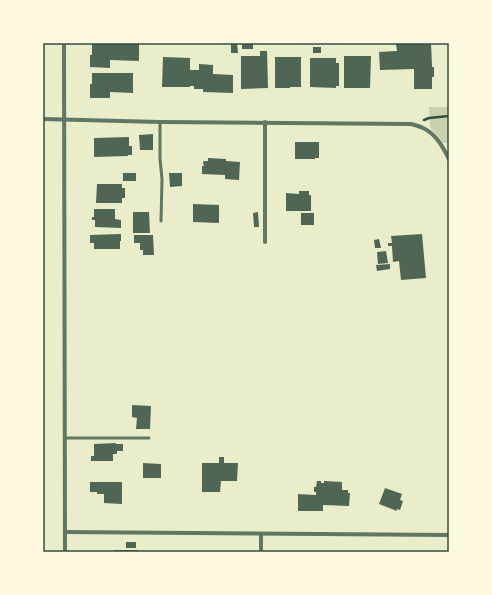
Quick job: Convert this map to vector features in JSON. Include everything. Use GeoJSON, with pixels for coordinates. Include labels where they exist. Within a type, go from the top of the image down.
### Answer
{"type":"FeatureCollection","features":[{"type":"Feature","properties":{"kind":"street"},"geometry":{"type":"LineString","coordinates":[[64,43],[65,552]]}},
{"type":"Feature","properties":{"kind":"street"},"geometry":{"type":"LineString","coordinates":[[43,119],[160,122],[411,124],[424,128],[433,135],[442,145],[449,159]]}},
{"type":"Feature","properties":{"kind":"street"},"geometry":{"type":"LineString","coordinates":[[265,122],[265,242]]}},
{"type":"Feature","properties":{"kind":"street"},"geometry":{"type":"LineString","coordinates":[[65,532],[449,535]]}},
{"type":"Feature","properties":{"kind":"street"},"geometry":{"type":"LineString","coordinates":[[261,534],[261,552]]}},
{"type":"Feature","properties":{"kind":"lane"},"geometry":{"type":"LineString","coordinates":[[160,122],[160,160],[162,179],[161,221]]}},
{"type":"Feature","properties":{"kind":"lane"},"geometry":{"type":"LineString","coordinates":[[65,438],[149,438]]}},
{"type":"Feature","properties":{"kind":"path"},"geometry":{"type":"LineString","coordinates":[[411,124],[429,118],[449,116]]}},
{"type":"Feature","properties":{"kind":"green space"},"geometry":{"type":"Polygon","coordinates":[[[429,107],[449,107],[449,143],[443,143],[430,127],[429,107]]]}},
{"type":"Feature","properties":{"kind":"building"},"geometry":{"type":"Polygon","coordinates":[[[92,43],[139,43],[139,61],[110,60],[110,68],[90,67],[92,43]]]}},
{"type":"Feature","properties":{"kind":"building"},"geometry":{"type":"Polygon","coordinates":[[[231,43],[237,43],[238,53],[231,53],[231,43]]]}},
{"type":"Feature","properties":{"kind":"building"},"geometry":{"type":"Polygon","coordinates":[[[431,43],[432,67],[434,67],[432,89],[414,89],[414,69],[380,70],[379,52],[397,51],[396,44],[431,43]]]}},
{"type":"Feature","properties":{"kind":"building"},"geometry":{"type":"Polygon","coordinates":[[[242,44],[253,44],[253,49],[242,49],[242,44]]]}},
{"type":"Feature","properties":{"kind":"building"},"geometry":{"type":"Polygon","coordinates":[[[313,47],[321,47],[321,53],[313,53],[313,47]]]}},
{"type":"Feature","properties":{"kind":"building"},"geometry":{"type":"Polygon","coordinates":[[[260,51],[267,51],[268,88],[241,89],[241,56],[260,56],[260,51]]]}},
{"type":"Feature","properties":{"kind":"building"},"geometry":{"type":"Polygon","coordinates":[[[344,56],[371,56],[370,88],[344,88],[344,56]]]}},
{"type":"Feature","properties":{"kind":"building"},"geometry":{"type":"Polygon","coordinates":[[[163,57],[190,58],[190,70],[199,70],[199,64],[213,65],[213,74],[233,75],[233,93],[203,92],[203,89],[194,89],[194,86],[162,87],[163,57]]]}},
{"type":"Feature","properties":{"kind":"building"},"geometry":{"type":"Polygon","coordinates":[[[275,57],[301,57],[301,87],[275,88],[275,57]]]}},
{"type":"Feature","properties":{"kind":"building"},"geometry":{"type":"Polygon","coordinates":[[[310,58],[336,58],[336,63],[339,63],[339,86],[336,86],[336,88],[310,87],[310,58]]]}},
{"type":"Feature","properties":{"kind":"building"},"geometry":{"type":"Polygon","coordinates":[[[92,73],[133,73],[133,93],[110,92],[110,98],[90,98],[92,73]]]}},
{"type":"Feature","properties":{"kind":"building"},"geometry":{"type":"Polygon","coordinates":[[[153,134],[153,150],[140,150],[139,135],[153,134]]]}},
{"type":"Feature","properties":{"kind":"building"},"geometry":{"type":"Polygon","coordinates":[[[129,137],[129,146],[132,146],[132,155],[94,157],[94,138],[129,137]]]}},
{"type":"Feature","properties":{"kind":"building"},"geometry":{"type":"Polygon","coordinates":[[[295,142],[319,142],[319,158],[295,159],[295,142]]]}},
{"type":"Feature","properties":{"kind":"building"},"geometry":{"type":"Polygon","coordinates":[[[208,158],[226,159],[226,161],[240,162],[239,180],[225,179],[225,175],[202,174],[202,166],[204,166],[203,162],[208,161],[208,158]]]}},
{"type":"Feature","properties":{"kind":"building"},"geometry":{"type":"Polygon","coordinates":[[[123,173],[136,173],[136,181],[123,181],[123,173]]]}},
{"type":"Feature","properties":{"kind":"building"},"geometry":{"type":"Polygon","coordinates":[[[169,173],[182,173],[182,186],[170,187],[169,173]]]}},
{"type":"Feature","properties":{"kind":"building"},"geometry":{"type":"Polygon","coordinates":[[[97,184],[122,184],[122,188],[125,188],[125,198],[122,198],[122,203],[96,203],[97,184]]]}},
{"type":"Feature","properties":{"kind":"building"},"geometry":{"type":"Polygon","coordinates":[[[299,191],[309,191],[309,195],[311,195],[311,211],[286,211],[286,193],[299,194],[299,191]]]}},
{"type":"Feature","properties":{"kind":"building"},"geometry":{"type":"Polygon","coordinates":[[[193,204],[219,205],[219,223],[193,222],[193,204]]]}},
{"type":"Feature","properties":{"kind":"building"},"geometry":{"type":"Polygon","coordinates":[[[94,209],[115,209],[115,219],[121,220],[121,228],[95,227],[95,220],[92,220],[92,217],[94,217],[94,209]]]}},
{"type":"Feature","properties":{"kind":"building"},"geometry":{"type":"Polygon","coordinates":[[[133,212],[149,212],[150,233],[133,233],[133,212]]]}},
{"type":"Feature","properties":{"kind":"building"},"geometry":{"type":"Polygon","coordinates":[[[258,212],[259,227],[254,227],[253,213],[258,212]]]}},
{"type":"Feature","properties":{"kind":"building"},"geometry":{"type":"Polygon","coordinates":[[[301,213],[314,213],[314,225],[301,225],[301,213]]]}},
{"type":"Feature","properties":{"kind":"building"},"geometry":{"type":"Polygon","coordinates":[[[121,234],[120,249],[94,249],[94,243],[90,243],[90,235],[121,234]]]}},
{"type":"Feature","properties":{"kind":"building"},"geometry":{"type":"Polygon","coordinates":[[[422,234],[426,278],[401,280],[399,261],[393,262],[392,246],[388,246],[388,243],[392,243],[391,236],[422,234]]]}},
{"type":"Feature","properties":{"kind":"building"},"geometry":{"type":"Polygon","coordinates":[[[134,235],[153,235],[154,255],[143,255],[143,250],[140,250],[140,243],[134,243],[134,235]]]}},
{"type":"Feature","properties":{"kind":"building"},"geometry":{"type":"Polygon","coordinates":[[[379,239],[381,248],[375,248],[374,240],[379,239]]]}},
{"type":"Feature","properties":{"kind":"building"},"geometry":{"type":"Polygon","coordinates":[[[386,251],[388,263],[378,264],[377,252],[386,251]]]}},
{"type":"Feature","properties":{"kind":"building"},"geometry":{"type":"Polygon","coordinates":[[[390,264],[390,269],[377,271],[376,265],[390,264]]]}},
{"type":"Feature","properties":{"kind":"building"},"geometry":{"type":"Polygon","coordinates":[[[132,405],[151,406],[150,429],[136,429],[137,418],[132,417],[132,405]]]}},
{"type":"Feature","properties":{"kind":"building"},"geometry":{"type":"Polygon","coordinates":[[[94,444],[123,444],[123,451],[117,451],[117,454],[113,454],[113,461],[91,461],[91,456],[94,456],[94,444]]]}},
{"type":"Feature","properties":{"kind":"building"},"geometry":{"type":"Polygon","coordinates":[[[219,457],[224,457],[224,463],[238,463],[237,481],[221,481],[220,492],[202,492],[202,463],[219,463],[219,457]]]}},
{"type":"Feature","properties":{"kind":"building"},"geometry":{"type":"Polygon","coordinates":[[[143,463],[161,464],[161,478],[143,478],[143,463]]]}},
{"type":"Feature","properties":{"kind":"building"},"geometry":{"type":"Polygon","coordinates":[[[317,481],[321,481],[321,483],[324,483],[324,481],[342,482],[342,490],[348,490],[348,493],[350,493],[349,506],[323,505],[323,511],[298,511],[298,494],[316,495],[316,492],[314,492],[314,487],[316,487],[317,481]]]}},
{"type":"Feature","properties":{"kind":"building"},"geometry":{"type":"Polygon","coordinates":[[[90,482],[122,482],[122,504],[104,503],[104,494],[90,492],[90,482]]]}},
{"type":"Feature","properties":{"kind":"building"},"geometry":{"type":"Polygon","coordinates":[[[385,488],[402,494],[400,500],[403,501],[400,510],[397,509],[397,511],[379,504],[385,488]]]}},
{"type":"Feature","properties":{"kind":"building"},"geometry":{"type":"Polygon","coordinates":[[[126,542],[136,542],[136,548],[126,548],[126,542]]]}},
{"type":"Feature","properties":{"kind":"building"},"geometry":{"type":"Polygon","coordinates":[[[114,550],[138,550],[138,552],[114,552],[114,550]]]}}]}
